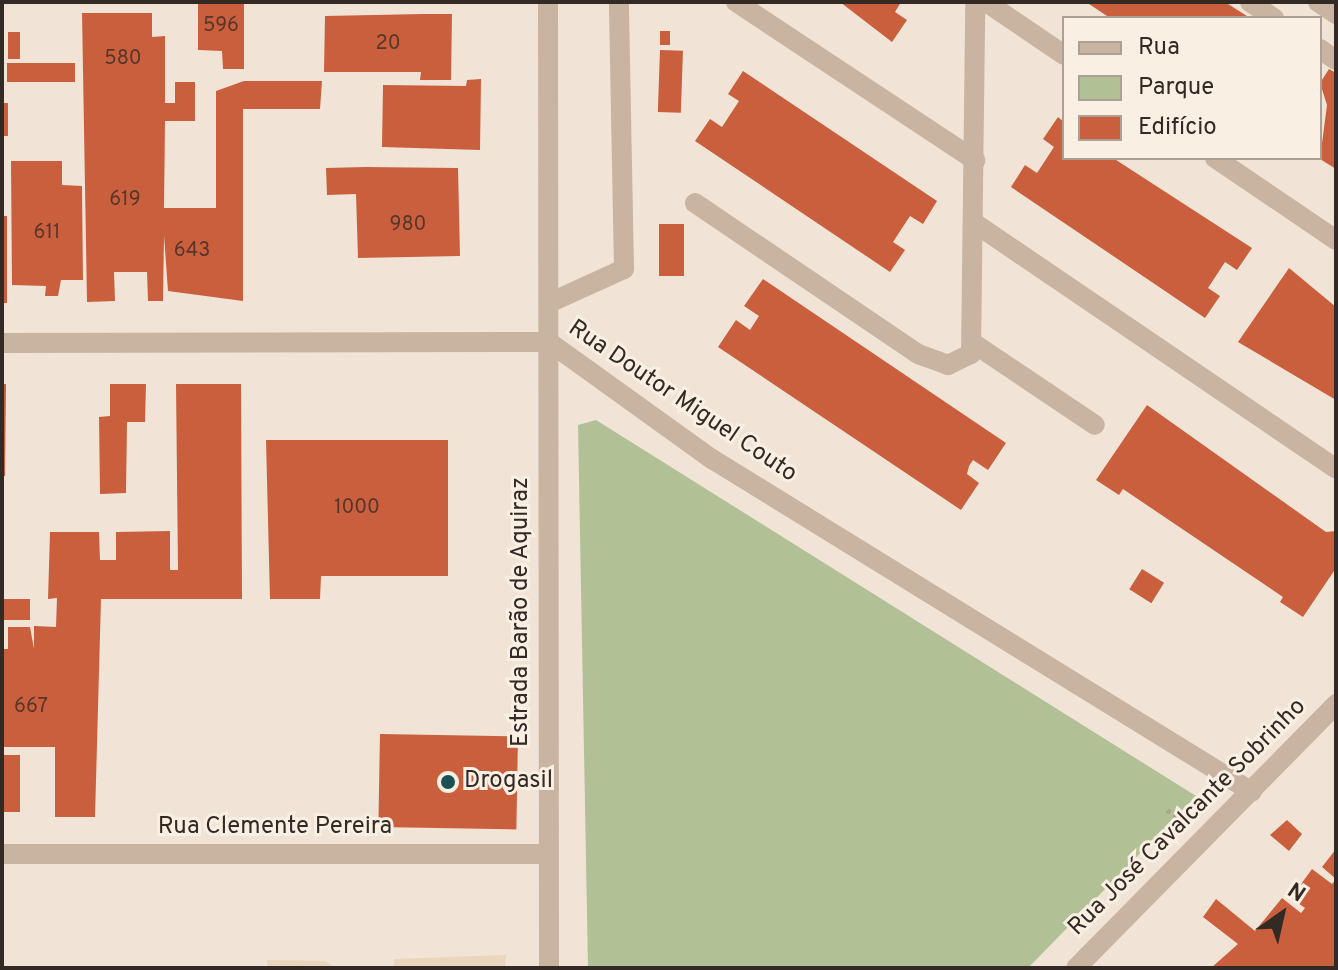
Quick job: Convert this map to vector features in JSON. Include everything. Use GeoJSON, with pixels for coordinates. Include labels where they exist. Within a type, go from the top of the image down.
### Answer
{"type":"FeatureCollection","features":[{"type":"Feature","properties":{"kind":"street","name":"Estrada Barão de Aquiraz"},"geometry":{"type":"LineString","coordinates":[[548,2],[549,968]]}},
{"type":"Feature","properties":{"kind":"street"},"geometry":{"type":"LineString","coordinates":[[549,303],[624,269],[619,2]]}},
{"type":"Feature","properties":{"kind":"street"},"geometry":{"type":"LineString","coordinates":[[736,2],[975,160]]}},
{"type":"Feature","properties":{"kind":"street"},"geometry":{"type":"LineString","coordinates":[[975,2],[976,345]]}},
{"type":"Feature","properties":{"kind":"street"},"geometry":{"type":"LineString","coordinates":[[986,2],[1062,54]]}},
{"type":"Feature","properties":{"kind":"street"},"geometry":{"type":"LineString","coordinates":[[1250,2],[1273,11]]}},
{"type":"Feature","properties":{"kind":"street"},"geometry":{"type":"LineString","coordinates":[[1318,2],[1336,14]]}},
{"type":"Feature","properties":{"kind":"street"},"geometry":{"type":"LineString","coordinates":[[1218,160],[1336,240]]}},
{"type":"Feature","properties":{"kind":"street"},"geometry":{"type":"LineString","coordinates":[[695,203],[918,354],[948,365],[976,345]]}},
{"type":"Feature","properties":{"kind":"street"},"geometry":{"type":"LineString","coordinates":[[976,224],[1336,469]]}},
{"type":"Feature","properties":{"kind":"street","name":"Rua Doutor Miguel Couto"},"geometry":{"type":"LineString","coordinates":[[2,343],[549,342],[712,459],[1252,792]]}},
{"type":"Feature","properties":{"kind":"street"},"geometry":{"type":"LineString","coordinates":[[976,345],[1095,425]]}},
{"type":"Feature","properties":{"kind":"street","name":"Rua José Cavalcante Sobrinho"},"geometry":{"type":"LineString","coordinates":[[1076,968],[1336,704]]}},
{"type":"Feature","properties":{"kind":"street","name":"Rua Clemente Pereira"},"geometry":{"type":"LineString","coordinates":[[2,854],[547,854]]}},
{"type":"Feature","properties":{"kind":"green space"},"geometry":{"type":"Polygon","coordinates":[[[596,420],[1196,796],[1028,968],[588,968],[578,425],[596,420]]]}},
{"type":"Feature","properties":{"kind":"shaded area"},"geometry":{"type":"Polygon","coordinates":[[[506,955],[505,968],[394,968],[394,959],[506,955]]]}},
{"type":"Feature","properties":{"kind":"shaded area"},"geometry":{"type":"Polygon","coordinates":[[[267,960],[325,961],[335,968],[268,968],[267,960]]]}},
{"type":"Feature","properties":{"kind":"building"},"geometry":{"type":"Polygon","coordinates":[[[198,2],[244,2],[244,69],[223,69],[222,51],[198,50],[198,2]]]}},
{"type":"Feature","properties":{"kind":"building"},"geometry":{"type":"Polygon","coordinates":[[[840,2],[901,2],[895,12],[907,20],[892,42],[840,2]]]}},
{"type":"Feature","properties":{"kind":"building"},"geometry":{"type":"Polygon","coordinates":[[[1086,2],[1225,2],[1247,16],[1107,16],[1086,2]]]}},
{"type":"Feature","properties":{"kind":"building"},"geometry":{"type":"Polygon","coordinates":[[[82,13],[152,13],[152,37],[165,36],[165,103],[175,103],[175,82],[195,82],[195,121],[165,121],[164,208],[216,208],[216,91],[244,81],[322,81],[320,109],[243,109],[243,301],[168,291],[164,235],[163,301],[148,301],[147,272],[114,272],[115,301],[87,302],[82,13]]]}},
{"type":"Feature","properties":{"kind":"building"},"geometry":{"type":"Polygon","coordinates":[[[452,14],[451,80],[420,80],[421,72],[324,72],[325,16],[452,14]]]}},
{"type":"Feature","properties":{"kind":"building"},"geometry":{"type":"Polygon","coordinates":[[[660,31],[670,31],[670,45],[660,45],[660,31]]]}},
{"type":"Feature","properties":{"kind":"building"},"geometry":{"type":"Polygon","coordinates":[[[8,32],[20,32],[20,59],[8,59],[8,32]]]}},
{"type":"Feature","properties":{"kind":"building"},"geometry":{"type":"Polygon","coordinates":[[[660,50],[683,51],[681,113],[658,112],[660,50]]]}},
{"type":"Feature","properties":{"kind":"building"},"geometry":{"type":"Polygon","coordinates":[[[7,63],[75,63],[75,82],[7,82],[7,63]]]}},
{"type":"Feature","properties":{"kind":"building"},"geometry":{"type":"Polygon","coordinates":[[[1329,69],[1336,73],[1336,169],[1322,160],[1327,105],[1322,80],[1329,69]]]}},
{"type":"Feature","properties":{"kind":"building"},"geometry":{"type":"Polygon","coordinates":[[[743,71],[937,201],[923,224],[910,216],[893,242],[905,250],[890,272],[695,141],[710,119],[722,127],[739,101],[728,94],[743,71]]]}},
{"type":"Feature","properties":{"kind":"building"},"geometry":{"type":"Polygon","coordinates":[[[481,79],[480,150],[382,147],[383,85],[466,86],[467,80],[481,79]]]}},
{"type":"Feature","properties":{"kind":"building"},"geometry":{"type":"Polygon","coordinates":[[[2,103],[8,103],[8,136],[2,136],[2,103]]]}},
{"type":"Feature","properties":{"kind":"building"},"geometry":{"type":"Polygon","coordinates":[[[1058,117],[1062,120],[1062,160],[1116,160],[1252,248],[1237,270],[1225,262],[1208,288],[1220,296],[1205,318],[1011,187],[1025,165],[1037,173],[1054,147],[1043,139],[1058,117]]]}},
{"type":"Feature","properties":{"kind":"building"},"geometry":{"type":"Polygon","coordinates":[[[11,161],[62,161],[62,185],[82,186],[83,280],[61,280],[58,296],[45,296],[46,286],[12,285],[11,161]]]}},
{"type":"Feature","properties":{"kind":"building"},"geometry":{"type":"Polygon","coordinates":[[[326,168],[458,168],[460,256],[358,258],[356,194],[327,195],[326,168]]]}},
{"type":"Feature","properties":{"kind":"building"},"geometry":{"type":"Polygon","coordinates":[[[2,216],[7,216],[7,303],[2,303],[2,216]]]}},
{"type":"Feature","properties":{"kind":"building"},"geometry":{"type":"Polygon","coordinates":[[[659,224],[684,224],[684,276],[659,276],[659,224]]]}},
{"type":"Feature","properties":{"kind":"building"},"geometry":{"type":"Polygon","coordinates":[[[1289,268],[1336,307],[1336,400],[1238,342],[1289,268]]]}},
{"type":"Feature","properties":{"kind":"building"},"geometry":{"type":"Polygon","coordinates":[[[763,279],[1006,443],[988,470],[973,460],[967,474],[979,483],[961,510],[718,347],[736,320],[750,330],[759,316],[744,306],[763,279]]]}},
{"type":"Feature","properties":{"kind":"building"},"geometry":{"type":"Polygon","coordinates":[[[2,384],[6,384],[5,476],[2,476],[2,384]]]}},
{"type":"Feature","properties":{"kind":"building"},"geometry":{"type":"Polygon","coordinates":[[[110,384],[146,384],[145,422],[127,422],[126,493],[100,494],[99,417],[110,416],[110,384]]]}},
{"type":"Feature","properties":{"kind":"building"},"geometry":{"type":"Polygon","coordinates":[[[176,384],[241,384],[242,599],[101,599],[95,817],[55,817],[55,747],[2,747],[2,649],[8,649],[8,627],[30,627],[34,649],[34,626],[56,627],[57,598],[48,599],[50,532],[99,532],[100,560],[116,560],[116,532],[170,531],[170,570],[178,570],[176,384]]]}},
{"type":"Feature","properties":{"kind":"building"},"geometry":{"type":"Polygon","coordinates":[[[1147,405],[1326,532],[1336,531],[1336,568],[1303,617],[1280,602],[1283,597],[1123,489],[1119,495],[1096,480],[1147,405]]]}},
{"type":"Feature","properties":{"kind":"building"},"geometry":{"type":"Polygon","coordinates":[[[266,440],[448,440],[448,576],[321,576],[320,599],[270,599],[266,440]]]}},
{"type":"Feature","properties":{"kind":"building"},"geometry":{"type":"Polygon","coordinates":[[[1142,569],[1164,583],[1151,603],[1129,589],[1142,569]]]}},
{"type":"Feature","properties":{"kind":"building"},"geometry":{"type":"Polygon","coordinates":[[[4,599],[30,599],[30,620],[4,620],[4,599]]]}},
{"type":"Feature","properties":{"kind":"building","name":"Drogasil"},"geometry":{"type":"Polygon","coordinates":[[[380,734],[518,736],[516,829],[378,827],[380,734]]]}},
{"type":"Feature","properties":{"kind":"building"},"geometry":{"type":"Polygon","coordinates":[[[4,755],[20,755],[20,812],[4,812],[4,755]]]}},
{"type":"Feature","properties":{"kind":"building"},"geometry":{"type":"Polygon","coordinates":[[[1287,820],[1302,834],[1289,851],[1270,835],[1287,820]]]}},
{"type":"Feature","properties":{"kind":"building"},"geometry":{"type":"Polygon","coordinates":[[[1336,849],[1336,879],[1322,867],[1336,849]]]}},
{"type":"Feature","properties":{"kind":"building"},"geometry":{"type":"Polygon","coordinates":[[[1312,869],[1332,884],[1336,879],[1336,968],[1211,968],[1238,944],[1203,917],[1216,899],[1255,931],[1282,898],[1301,913],[1305,908],[1291,898],[1312,869]]]}},
{"type":"Feature","properties":{"kind":"place","name":"Drogasil"},"geometry":{"type":"Point","coordinates":[448,782]}}]}
